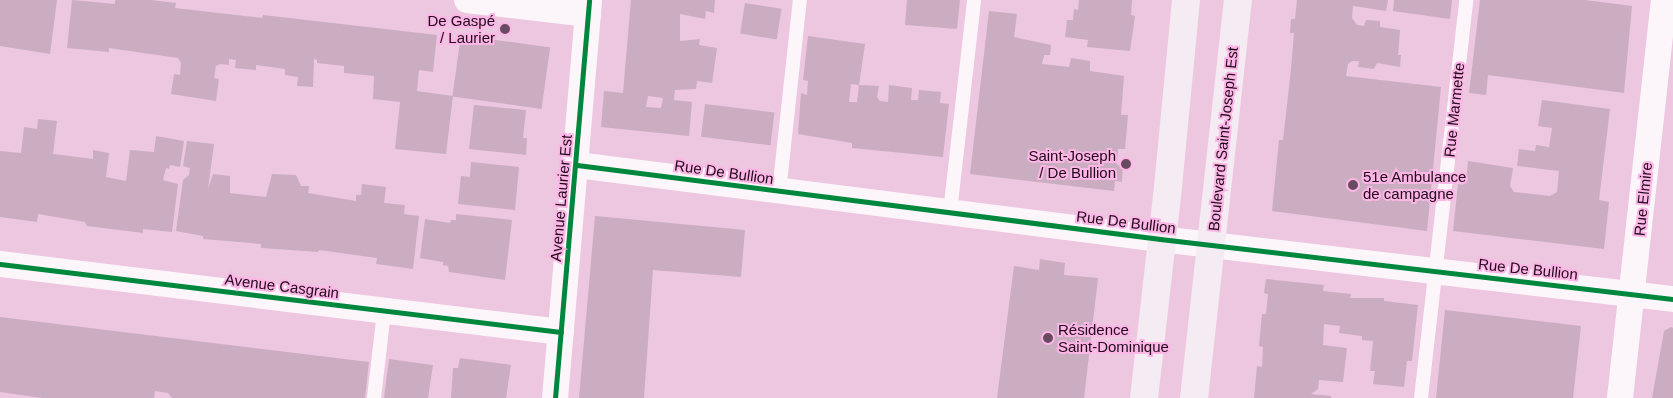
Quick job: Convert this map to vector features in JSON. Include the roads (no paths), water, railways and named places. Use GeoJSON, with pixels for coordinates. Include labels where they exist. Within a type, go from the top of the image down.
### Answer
{"type":"FeatureCollection","features":[{"type":"Feature","properties":{"kind":"main road"},"geometry":{"type":"LineString","coordinates":[[1144,398],[1160,240],[1168,187],[1186,0]]}},
{"type":"Feature","properties":{"kind":"main road","name":"Boulevard Saint-Joseph Est"},"geometry":{"type":"LineString","coordinates":[[1194,398],[1238,0]]}},
{"type":"Feature","properties":{"kind":"street"},"geometry":{"type":"LineString","coordinates":[[467,0],[589,7]]}},
{"type":"Feature","properties":{"kind":"street","name":"Rue Elmire"},"geometry":{"type":"LineString","coordinates":[[1620,398],[1664,0]]}},
{"type":"Feature","properties":{"kind":"street","name":"Avenue Laurier Est"},"geometry":{"type":"LineString","coordinates":[[555,398],[577,165],[589,7]]}},
{"type":"Feature","properties":{"kind":"street","name":"Rue De Bullion"},"geometry":{"type":"LineString","coordinates":[[577,165],[1160,240],[1673,299]]}},
{"type":"Feature","properties":{"kind":"street","name":"Avenue Casgrain"},"geometry":{"type":"LineString","coordinates":[[0,264],[561,332]]}},
{"type":"Feature","properties":{"kind":"lane"},"geometry":{"type":"LineString","coordinates":[[779,192],[800,0]]}},
{"type":"Feature","properties":{"kind":"lane"},"geometry":{"type":"LineString","coordinates":[[950,212],[974,0]]}},
{"type":"Feature","properties":{"kind":"lane","name":"Rue Marmette"},"geometry":{"type":"LineString","coordinates":[[1421,398],[1466,0]]}},
{"type":"Feature","properties":{"kind":"lane"},"geometry":{"type":"LineString","coordinates":[[374,398],[384,311]]}},
{"type":"Feature","properties":{"kind":"place","name":"De Gaspé / Laurier"},"geometry":{"type":"Point","coordinates":[505,29]}},
{"type":"Feature","properties":{"kind":"place","name":"Saint-Joseph / De Bullion"},"geometry":{"type":"Point","coordinates":[1126,164]}},
{"type":"Feature","properties":{"kind":"place","name":"51e Ambulance de campagne"},"geometry":{"type":"Point","coordinates":[1353,185]}},
{"type":"Feature","properties":{"kind":"place","name":"Résidence Saint-Dominique"},"geometry":{"type":"Point","coordinates":[1048,338]}}]}
